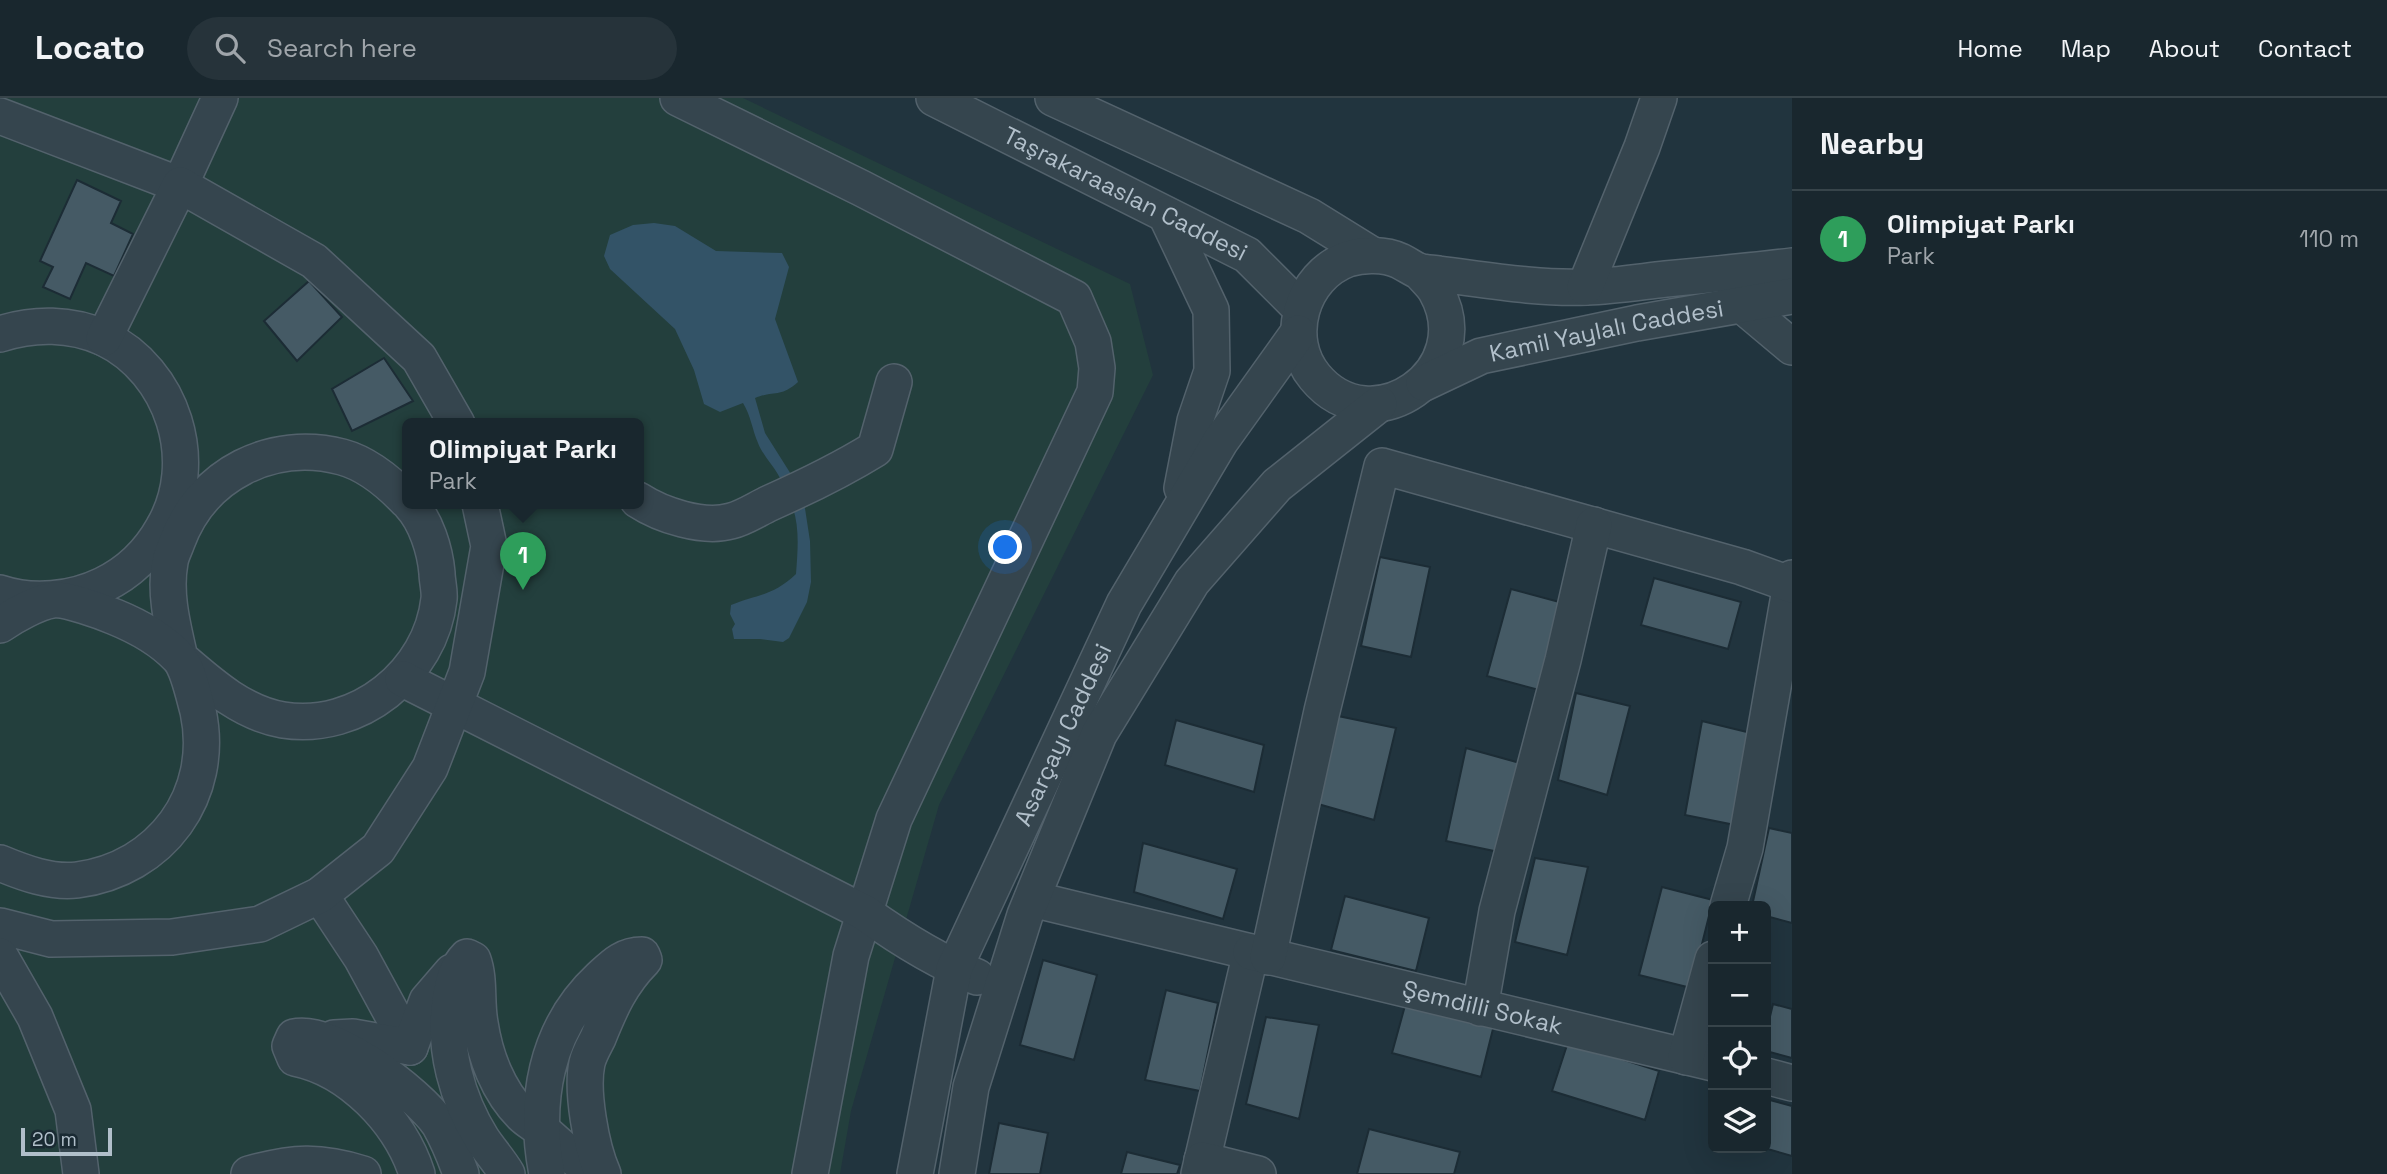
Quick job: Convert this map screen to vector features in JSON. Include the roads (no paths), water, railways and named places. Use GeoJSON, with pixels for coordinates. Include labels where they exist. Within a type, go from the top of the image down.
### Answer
{"type":"FeatureCollection","features":[{"type":"Feature","properties":{"kind":"street"},"geometry":{"type":"LineString","coordinates":[[104,338],[180,186],[220,98]]}},
{"type":"Feature","properties":{"kind":"street"},"geometry":{"type":"LineString","coordinates":[[678,98],[861,188],[1074,298],[1093,342],[1097,368],[1095,392],[894,819],[851,956],[810,1174]]}},
{"type":"Feature","properties":{"kind":"street","name":"Taşrakaraaslan Caddesi"},"geometry":{"type":"LineString","coordinates":[[934,98],[1247,255],[1299,321]]}},
{"type":"Feature","properties":{"kind":"street"},"geometry":{"type":"LineString","coordinates":[[1053,98],[1309,216],[1372,255]]}},
{"type":"Feature","properties":{"kind":"street"},"geometry":{"type":"LineString","coordinates":[[1585,287],[1659,98]]}},
{"type":"Feature","properties":{"kind":"street"},"geometry":{"type":"LineString","coordinates":[[0,116],[180,186],[314,261],[419,358],[454,418]]}},
{"type":"Feature","properties":{"kind":"street"},"geometry":{"type":"LineString","coordinates":[[1166,215],[1211,310],[1212,371],[1195,421],[1178,513]]}},
{"type":"Feature","properties":{"kind":"street"},"geometry":{"type":"LineString","coordinates":[[1372,255],[1397,259],[1419,271],[1436,290],[1445,314],[1447,339],[1439,363],[1424,383],[1403,398],[1379,404],[1355,402],[1333,393],[1315,377],[1303,357],[1299,321],[1311,288],[1327,270],[1348,259],[1372,255]]}},
{"type":"Feature","properties":{"kind":"street","name":"Kamil Yaylalı Caddesi"},"geometry":{"type":"LineString","coordinates":[[1419,271],[1505,283],[1585,287],[1792,266]]}},
{"type":"Feature","properties":{"kind":"street","name":"Kamil Yaylalı Caddesi"},"geometry":{"type":"LineString","coordinates":[[1424,383],[1481,356],[1637,323],[1792,296]]}},
{"type":"Feature","properties":{"kind":"street"},"geometry":{"type":"LineString","coordinates":[[1742,305],[1792,347]]}},
{"type":"Feature","properties":{"kind":"street","name":"Asarçayı Caddesi"},"geometry":{"type":"LineString","coordinates":[[915,1174],[954,969],[1124,604],[1220,442],[1299,321]]}},
{"type":"Feature","properties":{"kind":"street"},"geometry":{"type":"LineString","coordinates":[[0,334],[23,327],[64,327],[104,338],[138,362],[164,394],[178,432],[182,473],[172,513],[152,548],[122,576],[84,594],[55,600],[13,616],[0,625]]}},
{"type":"Feature","properties":{"kind":"street"},"geometry":{"type":"LineString","coordinates":[[644,504],[693,522],[730,522],[840,471],[875,449],[894,382]]}},
{"type":"Feature","properties":{"kind":"street","name":"Asarçayı Caddesi"},"geometry":{"type":"LineString","coordinates":[[957,1174],[971,1087],[1002,988],[1032,899],[1098,734],[1192,582],[1277,485],[1379,404]]}},
{"type":"Feature","properties":{"kind":"street"},"geometry":{"type":"LineString","coordinates":[[0,863],[32,876],[75,880],[117,870],[154,848],[182,816],[199,776],[203,734],[193,692],[180,658],[169,605],[170,562],[185,522],[213,485],[252,461],[298,451],[343,457],[384,477],[402,496]]}},
{"type":"Feature","properties":{"kind":"street"},"geometry":{"type":"LineString","coordinates":[[1258,1174],[1200,1167],[1259,955],[1382,466],[1791,583],[1745,848],[1729,901]]}},
{"type":"Feature","properties":{"kind":"street"},"geometry":{"type":"LineString","coordinates":[[0,593],[55,600],[99,610],[138,627],[242,707],[284,720],[327,719],[368,705],[403,679],[427,643],[439,599],[435,553],[414,509]]}},
{"type":"Feature","properties":{"kind":"street"},"geometry":{"type":"LineString","coordinates":[[0,926],[51,939],[172,937],[260,925],[320,895],[378,849],[430,768],[467,672],[489,546],[481,509]]}},
{"type":"Feature","properties":{"kind":"street"},"geometry":{"type":"LineString","coordinates":[[1480,1007],[1497,911],[1563,660],[1594,525]]}},
{"type":"Feature","properties":{"kind":"street"},"geometry":{"type":"LineString","coordinates":[[403,679],[864,913],[900,938],[954,969],[1002,988]]}},
{"type":"Feature","properties":{"kind":"street"},"geometry":{"type":"LineString","coordinates":[[320,895],[361,957],[410,1046]]}},
{"type":"Feature","properties":{"kind":"street","name":"Şemdilli Sokak"},"geometry":{"type":"LineString","coordinates":[[1032,899],[1699,1060]]}},
{"type":"Feature","properties":{"kind":"street"},"geometry":{"type":"LineString","coordinates":[[547,1174],[542,1148],[543,1084],[552,1052],[577,1004],[592,986],[629,955],[642,955],[645,960],[630,974],[615,997],[587,1062],[585,1092],[603,1174]]}},
{"type":"Feature","properties":{"kind":"street"},"geometry":{"type":"LineString","coordinates":[[0,956],[35,1017],[73,1110],[81,1174]]}},
{"type":"Feature","properties":{"kind":"street"},"geometry":{"type":"LineString","coordinates":[[410,1046],[426,1001],[467,957],[473,960],[477,973],[480,1026],[489,1064],[506,1095],[522,1115],[576,1161],[597,1174]]}},
{"type":"Feature","properties":{"kind":"street"},"geometry":{"type":"LineString","coordinates":[[1699,1060],[1712,964]]}},
{"type":"Feature","properties":{"kind":"street"},"geometry":{"type":"LineString","coordinates":[[458,966],[449,1010],[453,1071],[472,1121],[507,1174]]}},
{"type":"Feature","properties":{"kind":"street"},"geometry":{"type":"LineString","coordinates":[[417,1174],[402,1140],[377,1108],[338,1073],[309,1060],[295,1058],[290,1046],[294,1037],[302,1035],[316,1038],[362,1059],[410,1092],[438,1123],[461,1174]]}},
{"type":"Feature","properties":{"kind":"street"},"geometry":{"type":"LineString","coordinates":[[316,1038],[353,1037],[410,1046]]}},
{"type":"Feature","properties":{"kind":"street"},"geometry":{"type":"LineString","coordinates":[[1771,1077],[1792,1083]]}},
{"type":"Feature","properties":{"kind":"street"},"geometry":{"type":"LineString","coordinates":[[249,1174],[306,1162],[363,1174]]}},
{"type":"Feature","properties":{"kind":"water"},"geometry":{"type":"Polygon","coordinates":[[[654,223],[675,226],[716,251],[782,253],[789,267],[775,319],[798,382],[782,392],[755,398],[765,433],[794,479],[804,502],[810,541],[811,582],[807,602],[789,638],[783,642],[734,639],[732,629],[735,624],[730,614],[731,605],[772,591],[796,574],[797,526],[787,492],[760,448],[743,403],[720,412],[704,404],[694,370],[675,329],[610,269],[604,256],[610,235],[633,225],[654,223]]]}},
{"type":"Feature","properties":{"kind":"place","name":"Olimpiyat Parkı"},"geometry":{"type":"Point","coordinates":[523,590]}}]}
